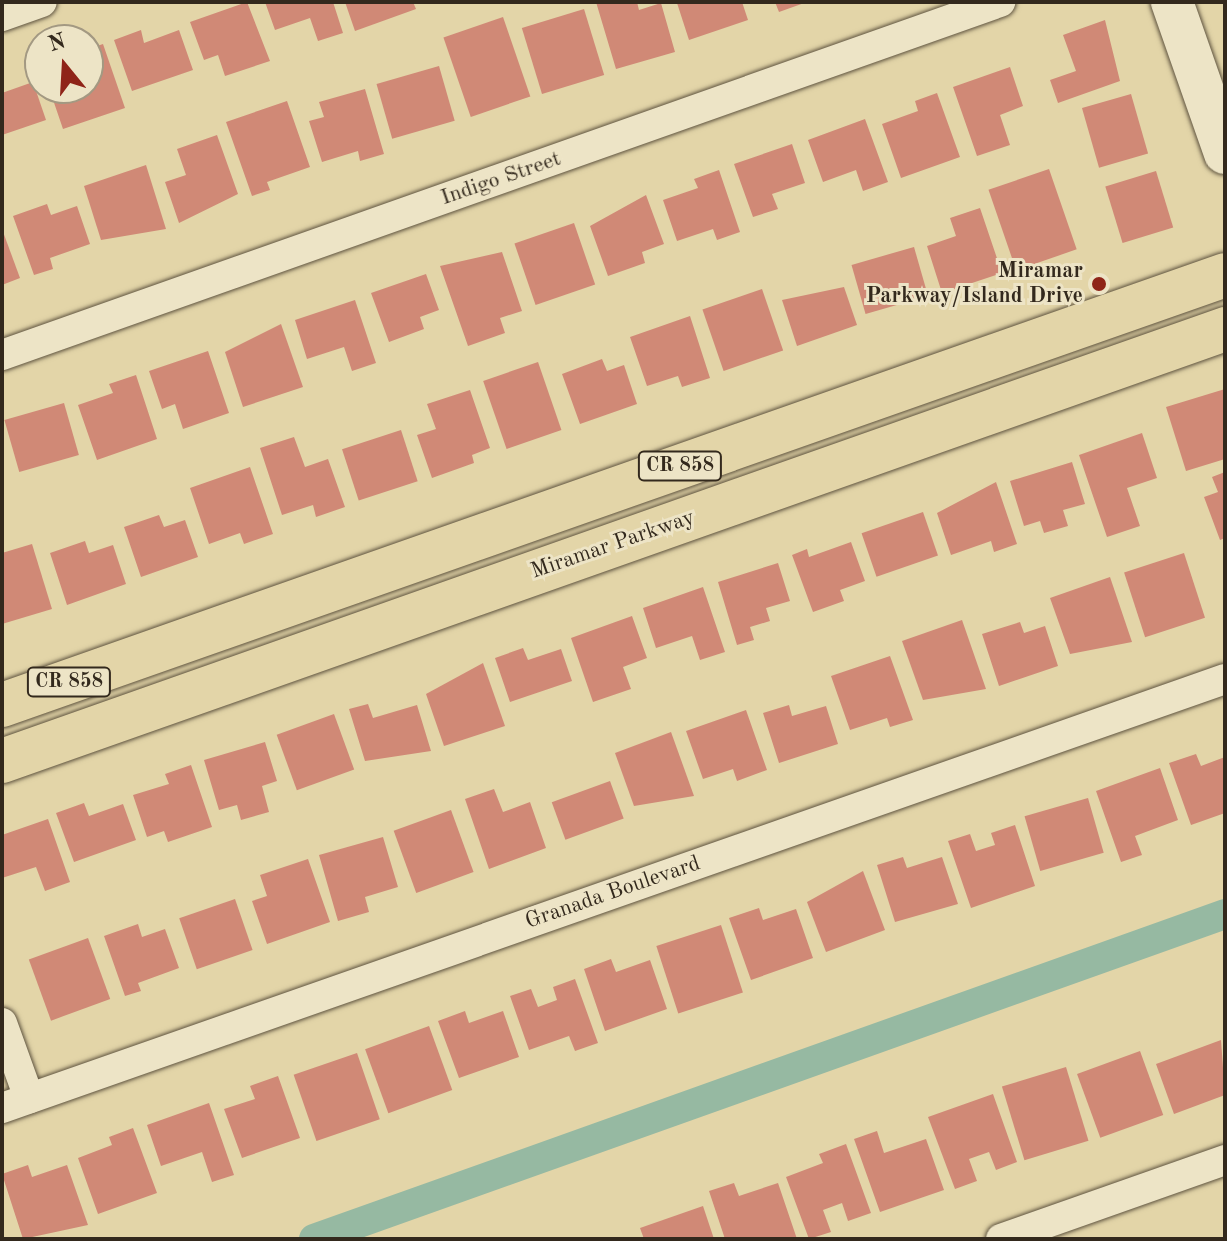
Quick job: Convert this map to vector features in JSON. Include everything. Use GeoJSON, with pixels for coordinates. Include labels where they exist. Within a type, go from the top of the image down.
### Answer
{"type":"FeatureCollection","features":[{"type":"Feature","properties":{"kind":"main road","name":"CR 858"},"geometry":{"type":"LineString","coordinates":[[2,705],[1225,275]]}},
{"type":"Feature","properties":{"kind":"main road","name":"Miramar Parkway"},"geometry":{"type":"LineString","coordinates":[[2,761],[1225,329]]}},
{"type":"Feature","properties":{"kind":"street"},"geometry":{"type":"LineString","coordinates":[[2,16],[42,2]]}},
{"type":"Feature","properties":{"kind":"street","name":"Indigo Street"},"geometry":{"type":"LineString","coordinates":[[2,355],[1000,2]]}},
{"type":"Feature","properties":{"kind":"street"},"geometry":{"type":"LineString","coordinates":[[1172,2],[1225,153]]}},
{"type":"Feature","properties":{"kind":"street","name":"Granada Boulevard"},"geometry":{"type":"LineString","coordinates":[[15,1103],[1225,679]]}},
{"type":"Feature","properties":{"kind":"street"},"geometry":{"type":"LineString","coordinates":[[2,1023],[15,1103]]}},
{"type":"Feature","properties":{"kind":"street"},"geometry":{"type":"LineString","coordinates":[[1001,1239],[1225,1160]]}},
{"type":"Feature","properties":{"kind":"building"},"geometry":{"type":"Polygon","coordinates":[[[247,2],[270,61],[225,76],[218,55],[204,60],[190,22],[247,2]]]}},
{"type":"Feature","properties":{"kind":"building"},"geometry":{"type":"Polygon","coordinates":[[[265,2],[333,2],[343,33],[318,41],[310,18],[275,30],[265,2]]]}},
{"type":"Feature","properties":{"kind":"building"},"geometry":{"type":"Polygon","coordinates":[[[345,2],[413,2],[416,9],[355,31],[345,2]]]}},
{"type":"Feature","properties":{"kind":"building"},"geometry":{"type":"Polygon","coordinates":[[[596,2],[637,2],[639,10],[661,3],[675,52],[616,69],[596,2]]]}},
{"type":"Feature","properties":{"kind":"building"},"geometry":{"type":"Polygon","coordinates":[[[742,2],[748,20],[689,40],[677,3],[742,2]]]}},
{"type":"Feature","properties":{"kind":"building"},"geometry":{"type":"Polygon","coordinates":[[[775,2],[807,2],[779,12],[775,2]]]}},
{"type":"Feature","properties":{"kind":"building"},"geometry":{"type":"Polygon","coordinates":[[[584,9],[604,75],[542,94],[522,28],[584,9]]]}},
{"type":"Feature","properties":{"kind":"building"},"geometry":{"type":"Polygon","coordinates":[[[503,17],[530,96],[471,117],[443,38],[503,17]]]}},
{"type":"Feature","properties":{"kind":"building"},"geometry":{"type":"Polygon","coordinates":[[[1105,20],[1120,81],[1058,103],[1050,80],[1076,71],[1063,35],[1105,20]]]}},
{"type":"Feature","properties":{"kind":"building"},"geometry":{"type":"Polygon","coordinates":[[[141,30],[144,43],[179,30],[193,70],[132,91],[114,40],[141,30]]]}},
{"type":"Feature","properties":{"kind":"building"},"geometry":{"type":"Polygon","coordinates":[[[104,47],[125,108],[63,129],[54,104],[104,104],[104,47]]]}},
{"type":"Feature","properties":{"kind":"building"},"geometry":{"type":"Polygon","coordinates":[[[439,66],[455,121],[392,139],[377,84],[439,66]]]}},
{"type":"Feature","properties":{"kind":"building"},"geometry":{"type":"Polygon","coordinates":[[[1010,67],[1023,106],[1000,115],[1010,145],[977,156],[953,87],[1010,67]]]}},
{"type":"Feature","properties":{"kind":"building"},"geometry":{"type":"Polygon","coordinates":[[[24,85],[24,104],[41,104],[46,120],[2,135],[2,93],[24,85]]]}},
{"type":"Feature","properties":{"kind":"building"},"geometry":{"type":"Polygon","coordinates":[[[365,89],[384,154],[360,161],[358,151],[322,162],[309,121],[324,117],[319,102],[365,89]]]}},
{"type":"Feature","properties":{"kind":"building"},"geometry":{"type":"Polygon","coordinates":[[[937,93],[960,157],[901,178],[882,124],[918,111],[915,101],[937,93]]]}},
{"type":"Feature","properties":{"kind":"building"},"geometry":{"type":"Polygon","coordinates":[[[1131,94],[1148,154],[1099,168],[1082,108],[1131,94]]]}},
{"type":"Feature","properties":{"kind":"building"},"geometry":{"type":"Polygon","coordinates":[[[287,101],[310,167],[267,182],[270,190],[252,196],[226,122],[287,101]]]}},
{"type":"Feature","properties":{"kind":"building"},"geometry":{"type":"Polygon","coordinates":[[[865,119],[888,182],[863,191],[856,170],[823,182],[808,140],[865,119]]]}},
{"type":"Feature","properties":{"kind":"building"},"geometry":{"type":"Polygon","coordinates":[[[217,135],[238,194],[179,223],[165,182],[186,175],[177,149],[217,135]]]}},
{"type":"Feature","properties":{"kind":"building"},"geometry":{"type":"Polygon","coordinates":[[[792,144],[805,183],[772,194],[778,209],[753,217],[734,164],[792,144]]]}},
{"type":"Feature","properties":{"kind":"building"},"geometry":{"type":"Polygon","coordinates":[[[146,165],[166,229],[101,240],[84,186],[146,165]]]}},
{"type":"Feature","properties":{"kind":"building"},"geometry":{"type":"Polygon","coordinates":[[[1049,169],[1077,249],[1016,270],[988,190],[1049,169]]]}},
{"type":"Feature","properties":{"kind":"building"},"geometry":{"type":"Polygon","coordinates":[[[719,170],[740,232],[717,240],[713,229],[677,241],[663,200],[698,188],[694,179],[719,170]]]}},
{"type":"Feature","properties":{"kind":"building"},"geometry":{"type":"Polygon","coordinates":[[[1156,171],[1173,227],[1123,243],[1105,186],[1156,171]]]}},
{"type":"Feature","properties":{"kind":"building"},"geometry":{"type":"Polygon","coordinates":[[[646,195],[664,244],[642,252],[645,263],[608,276],[590,226],[646,195]]]}},
{"type":"Feature","properties":{"kind":"building"},"geometry":{"type":"Polygon","coordinates":[[[47,204],[51,215],[77,206],[90,244],[50,258],[53,269],[34,275],[13,216],[47,204]]]}},
{"type":"Feature","properties":{"kind":"building"},"geometry":{"type":"Polygon","coordinates":[[[980,208],[1002,273],[942,293],[927,246],[956,236],[950,218],[980,208]]]}},
{"type":"Feature","properties":{"kind":"building"},"geometry":{"type":"Polygon","coordinates":[[[574,223],[595,284],[536,305],[514,244],[574,223]]]}},
{"type":"Feature","properties":{"kind":"building"},"geometry":{"type":"Polygon","coordinates":[[[2,229],[20,278],[2,285],[2,229]]]}},
{"type":"Feature","properties":{"kind":"building"},"geometry":{"type":"Polygon","coordinates":[[[914,247],[928,296],[866,314],[852,265],[914,247]]]}},
{"type":"Feature","properties":{"kind":"building"},"geometry":{"type":"Polygon","coordinates":[[[502,252],[522,311],[500,318],[505,333],[468,346],[440,266],[502,252]]]}},
{"type":"Feature","properties":{"kind":"building"},"geometry":{"type":"Polygon","coordinates":[[[426,274],[439,310],[420,317],[424,329],[389,342],[371,293],[426,274]]]}},
{"type":"Feature","properties":{"kind":"building"},"geometry":{"type":"Polygon","coordinates":[[[844,287],[857,325],[797,346],[782,300],[844,287]]]}},
{"type":"Feature","properties":{"kind":"building"},"geometry":{"type":"Polygon","coordinates":[[[762,289],[783,350],[724,371],[702,310],[762,289]]]}},
{"type":"Feature","properties":{"kind":"building"},"geometry":{"type":"Polygon","coordinates":[[[355,300],[376,363],[352,371],[344,347],[307,359],[295,320],[355,300]]]}},
{"type":"Feature","properties":{"kind":"building"},"geometry":{"type":"Polygon","coordinates":[[[690,316],[710,378],[682,387],[678,376],[647,386],[630,337],[690,316]]]}},
{"type":"Feature","properties":{"kind":"building"},"geometry":{"type":"Polygon","coordinates":[[[281,324],[303,387],[243,407],[225,352],[281,324]]]}},
{"type":"Feature","properties":{"kind":"building"},"geometry":{"type":"Polygon","coordinates":[[[208,351],[229,413],[183,429],[175,404],[162,409],[149,371],[208,351]]]}},
{"type":"Feature","properties":{"kind":"building"},"geometry":{"type":"Polygon","coordinates":[[[602,359],[607,371],[624,365],[637,404],[580,424],[562,374],[602,359]]]}},
{"type":"Feature","properties":{"kind":"building"},"geometry":{"type":"Polygon","coordinates":[[[538,362],[561,430],[507,449],[483,381],[538,362]]]}},
{"type":"Feature","properties":{"kind":"building"},"geometry":{"type":"Polygon","coordinates":[[[136,375],[157,439],[97,460],[78,405],[113,393],[109,384],[136,375]]]}},
{"type":"Feature","properties":{"kind":"building"},"geometry":{"type":"Polygon","coordinates":[[[1225,389],[1225,459],[1186,471],[1166,407],[1225,389]]]}},
{"type":"Feature","properties":{"kind":"building"},"geometry":{"type":"Polygon","coordinates":[[[470,390],[490,448],[472,455],[474,463],[432,478],[417,435],[436,429],[427,404],[470,390]]]}},
{"type":"Feature","properties":{"kind":"building"},"geometry":{"type":"Polygon","coordinates":[[[64,403],[79,455],[19,472],[4,420],[64,403]]]}},
{"type":"Feature","properties":{"kind":"building"},"geometry":{"type":"Polygon","coordinates":[[[401,430],[418,481],[359,501],[342,449],[401,430]]]}},
{"type":"Feature","properties":{"kind":"building"},"geometry":{"type":"Polygon","coordinates":[[[1142,433],[1157,478],[1127,488],[1140,526],[1107,537],[1079,455],[1142,433]]]}},
{"type":"Feature","properties":{"kind":"building"},"geometry":{"type":"Polygon","coordinates":[[[294,437],[305,467],[328,459],[345,507],[316,517],[313,505],[282,515],[260,448],[294,437]]]}},
{"type":"Feature","properties":{"kind":"building"},"geometry":{"type":"Polygon","coordinates":[[[1072,462],[1085,504],[1063,510],[1068,526],[1044,533],[1040,521],[1024,526],[1010,481],[1072,462]]]}},
{"type":"Feature","properties":{"kind":"building"},"geometry":{"type":"Polygon","coordinates":[[[250,467],[273,534],[244,544],[240,533],[209,544],[190,488],[250,467]]]}},
{"type":"Feature","properties":{"kind":"building"},"geometry":{"type":"Polygon","coordinates":[[[1225,472],[1225,538],[1220,540],[1204,497],[1218,492],[1212,477],[1225,472]]]}},
{"type":"Feature","properties":{"kind":"building"},"geometry":{"type":"Polygon","coordinates":[[[996,482],[1017,544],[994,552],[991,541],[951,555],[937,513],[996,482]]]}},
{"type":"Feature","properties":{"kind":"building"},"geometry":{"type":"Polygon","coordinates":[[[923,512],[938,555],[877,577],[862,533],[923,512]]]}},
{"type":"Feature","properties":{"kind":"building"},"geometry":{"type":"Polygon","coordinates":[[[159,515],[164,527],[185,520],[198,557],[141,577],[124,527],[159,515]]]}},
{"type":"Feature","properties":{"kind":"building"},"geometry":{"type":"Polygon","coordinates":[[[85,541],[89,553],[113,545],[126,584],[67,605],[50,553],[85,541]]]}},
{"type":"Feature","properties":{"kind":"building"},"geometry":{"type":"Polygon","coordinates":[[[851,542],[865,581],[840,590],[844,601],[813,612],[792,555],[807,549],[809,557],[851,542]]]}},
{"type":"Feature","properties":{"kind":"building"},"geometry":{"type":"Polygon","coordinates":[[[32,544],[52,609],[2,624],[2,553],[32,544]]]}},
{"type":"Feature","properties":{"kind":"building"},"geometry":{"type":"Polygon","coordinates":[[[1184,553],[1205,618],[1145,637],[1124,572],[1184,553]]]}},
{"type":"Feature","properties":{"kind":"building"},"geometry":{"type":"Polygon","coordinates":[[[778,563],[790,601],[766,608],[770,621],[750,627],[754,640],[737,645],[718,582],[778,563]]]}},
{"type":"Feature","properties":{"kind":"building"},"geometry":{"type":"Polygon","coordinates":[[[1110,577],[1132,642],[1070,654],[1050,598],[1110,577]]]}},
{"type":"Feature","properties":{"kind":"building"},"geometry":{"type":"Polygon","coordinates":[[[703,587],[725,652],[700,660],[692,636],[656,648],[643,608],[703,587]]]}},
{"type":"Feature","properties":{"kind":"building"},"geometry":{"type":"Polygon","coordinates":[[[632,616],[647,658],[623,667],[631,689],[593,702],[571,638],[632,616]]]}},
{"type":"Feature","properties":{"kind":"building"},"geometry":{"type":"Polygon","coordinates":[[[962,620],[986,689],[923,700],[902,641],[962,620]]]}},
{"type":"Feature","properties":{"kind":"building"},"geometry":{"type":"Polygon","coordinates":[[[1020,622],[1024,633],[1045,626],[1058,666],[999,686],[982,634],[1020,622]]]}},
{"type":"Feature","properties":{"kind":"building"},"geometry":{"type":"Polygon","coordinates":[[[523,648],[528,660],[561,649],[572,681],[510,702],[495,658],[523,648]]]}},
{"type":"Feature","properties":{"kind":"building"},"geometry":{"type":"Polygon","coordinates":[[[890,656],[913,720],[890,727],[887,718],[850,730],[831,676],[890,656]]]}},
{"type":"Feature","properties":{"kind":"building"},"geometry":{"type":"Polygon","coordinates":[[[483,663],[505,726],[444,746],[426,694],[483,663]]]}},
{"type":"Feature","properties":{"kind":"building"},"geometry":{"type":"Polygon","coordinates":[[[368,704],[373,718],[417,705],[431,751],[365,761],[349,709],[368,704]]]}},
{"type":"Feature","properties":{"kind":"building"},"geometry":{"type":"Polygon","coordinates":[[[789,705],[792,716],[826,706],[838,744],[779,763],[763,713],[789,705]]]}},
{"type":"Feature","properties":{"kind":"building"},"geometry":{"type":"Polygon","coordinates":[[[746,710],[767,770],[737,781],[733,769],[703,779],[686,731],[746,710]]]}},
{"type":"Feature","properties":{"kind":"building"},"geometry":{"type":"Polygon","coordinates":[[[334,714],[354,769],[297,790],[277,735],[334,714]]]}},
{"type":"Feature","properties":{"kind":"building"},"geometry":{"type":"Polygon","coordinates":[[[671,732],[694,796],[634,806],[615,753],[671,732]]]}},
{"type":"Feature","properties":{"kind":"building"},"geometry":{"type":"Polygon","coordinates":[[[265,742],[277,781],[262,786],[269,812],[241,820],[237,805],[219,810],[204,760],[265,742]]]}},
{"type":"Feature","properties":{"kind":"building"},"geometry":{"type":"Polygon","coordinates":[[[1196,754],[1201,766],[1225,757],[1225,813],[1191,825],[1169,763],[1196,754]]]}},
{"type":"Feature","properties":{"kind":"building"},"geometry":{"type":"Polygon","coordinates":[[[191,765],[212,827],[168,842],[164,831],[147,837],[133,795],[169,784],[165,774],[191,765]]]}},
{"type":"Feature","properties":{"kind":"building"},"geometry":{"type":"Polygon","coordinates":[[[1160,768],[1178,820],[1135,836],[1142,855],[1121,862],[1096,791],[1160,768]]]}},
{"type":"Feature","properties":{"kind":"building"},"geometry":{"type":"Polygon","coordinates":[[[610,781],[624,819],[565,840],[552,802],[610,781]]]}},
{"type":"Feature","properties":{"kind":"building"},"geometry":{"type":"Polygon","coordinates":[[[494,789],[503,812],[530,802],[546,848],[489,869],[465,799],[494,789]]]}},
{"type":"Feature","properties":{"kind":"building"},"geometry":{"type":"Polygon","coordinates":[[[1088,798],[1104,853],[1040,871],[1025,816],[1088,798]]]}},
{"type":"Feature","properties":{"kind":"building"},"geometry":{"type":"Polygon","coordinates":[[[84,803],[89,816],[123,804],[136,840],[74,862],[56,813],[84,803]]]}},
{"type":"Feature","properties":{"kind":"building"},"geometry":{"type":"Polygon","coordinates":[[[451,810],[474,872],[416,893],[394,831],[451,810]]]}},
{"type":"Feature","properties":{"kind":"building"},"geometry":{"type":"Polygon","coordinates":[[[48,819],[70,882],[45,891],[36,867],[2,878],[2,835],[48,819]]]}},
{"type":"Feature","properties":{"kind":"building"},"geometry":{"type":"Polygon","coordinates":[[[1015,825],[1035,886],[971,908],[948,841],[970,834],[976,851],[995,845],[991,833],[1015,825]]]}},
{"type":"Feature","properties":{"kind":"building"},"geometry":{"type":"Polygon","coordinates":[[[383,837],[398,887],[365,897],[369,912],[338,921],[319,855],[383,837]]]}},
{"type":"Feature","properties":{"kind":"building"},"geometry":{"type":"Polygon","coordinates":[[[903,857],[907,868],[942,857],[958,904],[895,922],[877,865],[903,857]]]}},
{"type":"Feature","properties":{"kind":"building"},"geometry":{"type":"Polygon","coordinates":[[[308,859],[330,922],[267,944],[252,901],[267,896],[260,875],[308,859]]]}},
{"type":"Feature","properties":{"kind":"building"},"geometry":{"type":"Polygon","coordinates":[[[863,871],[885,930],[826,952],[807,902],[863,871]]]}},
{"type":"Feature","properties":{"kind":"building"},"geometry":{"type":"Polygon","coordinates":[[[235,899],[253,950],[197,969],[179,918],[235,899]]]}},
{"type":"Feature","properties":{"kind":"building"},"geometry":{"type":"Polygon","coordinates":[[[759,908],[763,920],[796,909],[813,958],[751,980],[729,918],[759,908]]]}},
{"type":"Feature","properties":{"kind":"building"},"geometry":{"type":"Polygon","coordinates":[[[138,924],[142,937],[165,929],[179,968],[138,983],[141,991],[125,996],[104,936],[138,924]]]}},
{"type":"Feature","properties":{"kind":"building"},"geometry":{"type":"Polygon","coordinates":[[[721,925],[743,993],[678,1014],[656,946],[721,925]]]}},
{"type":"Feature","properties":{"kind":"building"},"geometry":{"type":"Polygon","coordinates":[[[88,938],[110,999],[51,1021],[29,960],[88,938]]]}},
{"type":"Feature","properties":{"kind":"building"},"geometry":{"type":"Polygon","coordinates":[[[611,959],[616,972],[650,960],[667,1009],[605,1031],[584,969],[611,959]]]}},
{"type":"Feature","properties":{"kind":"building"},"geometry":{"type":"Polygon","coordinates":[[[575,979],[598,1043],[575,1051],[569,1036],[529,1050],[510,996],[531,989],[538,1007],[557,1000],[553,987],[575,979]]]}},
{"type":"Feature","properties":{"kind":"building"},"geometry":{"type":"Polygon","coordinates":[[[465,1011],[469,1023],[503,1011],[519,1057],[459,1078],[438,1021],[465,1011]]]}},
{"type":"Feature","properties":{"kind":"building"},"geometry":{"type":"Polygon","coordinates":[[[429,1026],[452,1090],[388,1113],[365,1049],[429,1026]]]}},
{"type":"Feature","properties":{"kind":"building"},"geometry":{"type":"Polygon","coordinates":[[[1221,1040],[1225,1095],[1174,1114],[1156,1064],[1221,1040]]]}},
{"type":"Feature","properties":{"kind":"building"},"geometry":{"type":"Polygon","coordinates":[[[1140,1051],[1163,1115],[1100,1138],[1077,1074],[1140,1051]]]}},
{"type":"Feature","properties":{"kind":"building"},"geometry":{"type":"Polygon","coordinates":[[[357,1053],[380,1119],[316,1141],[294,1075],[357,1053]]]}},
{"type":"Feature","properties":{"kind":"building"},"geometry":{"type":"Polygon","coordinates":[[[1066,1067],[1089,1141],[1024,1160],[1002,1087],[1066,1067]]]}},
{"type":"Feature","properties":{"kind":"building"},"geometry":{"type":"Polygon","coordinates":[[[278,1076],[300,1138],[242,1158],[224,1109],[255,1099],[250,1086],[278,1076]]]}},
{"type":"Feature","properties":{"kind":"building"},"geometry":{"type":"Polygon","coordinates":[[[993,1094],[1017,1162],[996,1170],[989,1152],[969,1159],[977,1181],[955,1189],[928,1117],[993,1094]]]}},
{"type":"Feature","properties":{"kind":"building"},"geometry":{"type":"Polygon","coordinates":[[[209,1103],[234,1175],[212,1182],[202,1152],[161,1166],[147,1125],[209,1103]]]}},
{"type":"Feature","properties":{"kind":"building"},"geometry":{"type":"Polygon","coordinates":[[[133,1128],[157,1193],[98,1214],[78,1158],[112,1145],[109,1137],[133,1128]]]}},
{"type":"Feature","properties":{"kind":"building"},"geometry":{"type":"Polygon","coordinates":[[[877,1131],[884,1153],[926,1139],[944,1190],[880,1212],[854,1139],[877,1131]]]}},
{"type":"Feature","properties":{"kind":"building"},"geometry":{"type":"Polygon","coordinates":[[[846,1144],[871,1213],[848,1221],[842,1203],[823,1210],[831,1232],[809,1239],[786,1177],[823,1163],[819,1154],[846,1144]]]}},
{"type":"Feature","properties":{"kind":"building"},"geometry":{"type":"Polygon","coordinates":[[[28,1165],[32,1177],[67,1165],[88,1225],[23,1239],[2,1174],[28,1165]]]}},
{"type":"Feature","properties":{"kind":"building"},"geometry":{"type":"Polygon","coordinates":[[[734,1183],[739,1196],[778,1183],[797,1239],[725,1239],[709,1191],[734,1183]]]}},
{"type":"Feature","properties":{"kind":"building"},"geometry":{"type":"Polygon","coordinates":[[[703,1206],[714,1239],[644,1239],[640,1228],[703,1206]]]}},
{"type":"Feature","properties":{"kind":"waterway"},"geometry":{"type":"LineString","coordinates":[[314,1239],[1225,914]]}},
{"type":"Feature","properties":{"kind":"place","name":"Miramar Parkway/Island Drive"},"geometry":{"type":"Point","coordinates":[1099,284]}}]}
